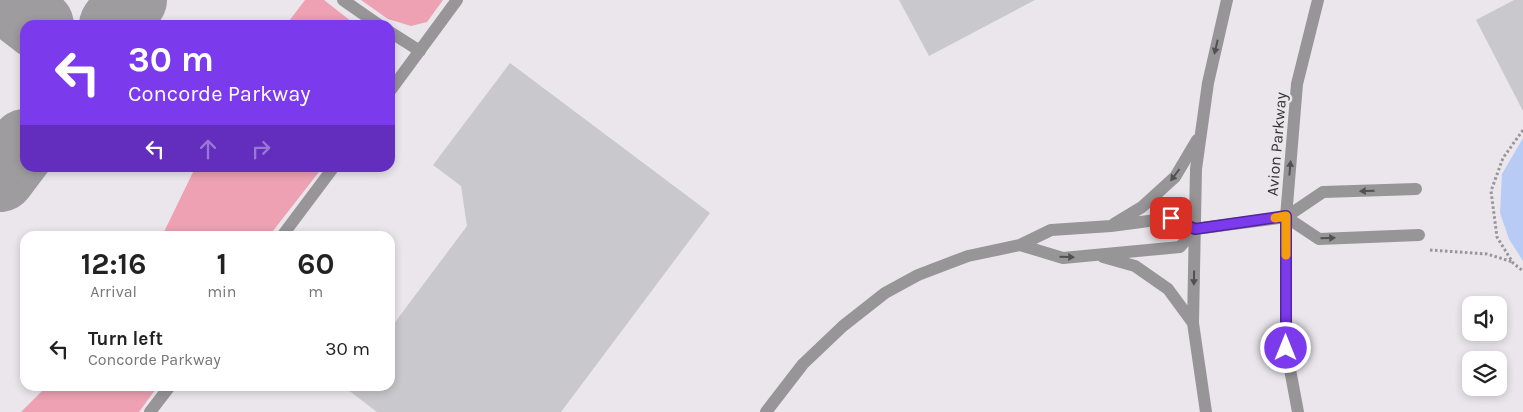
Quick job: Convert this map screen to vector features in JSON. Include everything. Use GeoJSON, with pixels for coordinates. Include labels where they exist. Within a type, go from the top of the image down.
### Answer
{"type":"FeatureCollection","features":[{"type":"Feature","properties":{"kind":"street"},"geometry":{"type":"LineString","coordinates":[[343,0],[372,20]]}},
{"type":"Feature","properties":{"kind":"street"},"geometry":{"type":"LineString","coordinates":[[395,84],[457,0]]}},
{"type":"Feature","properties":{"kind":"street"},"geometry":{"type":"LineString","coordinates":[[1206,412],[1193,323],[1196,168],[1208,83],[1227,0]]}},
{"type":"Feature","properties":{"kind":"street","name":"Avion Parkway"},"geometry":{"type":"LineString","coordinates":[[1298,412],[1286,348],[1286,216],[1297,84],[1318,0]]}},
{"type":"Feature","properties":{"kind":"street"},"geometry":{"type":"LineString","coordinates":[[395,35],[420,51]]}},
{"type":"Feature","properties":{"kind":"street"},"geometry":{"type":"LineString","coordinates":[[1110,226],[1142,207],[1175,177],[1200,133]]}},
{"type":"Feature","properties":{"kind":"street"},"geometry":{"type":"LineString","coordinates":[[286,231],[330,172]]}},
{"type":"Feature","properties":{"kind":"street"},"geometry":{"type":"LineString","coordinates":[[766,412],[803,364],[842,326],[885,293],[918,275],[968,256],[1020,245],[1051,230],[1110,226],[1171,218],[1195,229],[1286,216],[1323,192],[1416,189]]}},
{"type":"Feature","properties":{"kind":"street"},"geometry":{"type":"LineString","coordinates":[[1286,216],[1318,239],[1419,235]]}},
{"type":"Feature","properties":{"kind":"street"},"geometry":{"type":"LineString","coordinates":[[1020,245],[1063,258],[1096,256],[1180,247],[1195,229]]}},
{"type":"Feature","properties":{"kind":"street"},"geometry":{"type":"LineString","coordinates":[[1096,256],[1135,266],[1168,289],[1193,323]]}},
{"type":"Feature","properties":{"kind":"street"},"geometry":{"type":"LineString","coordinates":[[150,412],[166,391]]}},
{"type":"Feature","properties":{"kind":"path"},"geometry":{"type":"LineString","coordinates":[[1513,263],[1497,237],[1491,190],[1503,158],[1523,130]]}},
{"type":"Feature","properties":{"kind":"path"},"geometry":{"type":"LineString","coordinates":[[1422,250],[1487,254],[1513,263],[1523,271]]}},
{"type":"Feature","properties":{"kind":"shaded area"},"geometry":{"type":"Polygon","coordinates":[[[305,0],[324,0],[350,20],[290,20],[305,0]]]}},
{"type":"Feature","properties":{"kind":"shaded area"},"geometry":{"type":"Polygon","coordinates":[[[361,0],[443,0],[427,22],[411,26],[388,19],[361,0]]]}},
{"type":"Feature","properties":{"kind":"shaded area"},"geometry":{"type":"Polygon","coordinates":[[[193,172],[319,172],[273,231],[164,231],[193,172]]]}},
{"type":"Feature","properties":{"kind":"shaded area"},"geometry":{"type":"Polygon","coordinates":[[[42,391],[154,391],[139,412],[21,412],[42,391]]]}},
{"type":"Feature","properties":{"kind":"water"},"geometry":{"type":"Polygon","coordinates":[[[1523,138],[1523,261],[1509,239],[1500,213],[1502,174],[1523,138]]]}},
{"type":"Feature","properties":{"kind":"building"},"geometry":{"type":"Polygon","coordinates":[[[899,0],[1035,0],[929,56],[899,0]]]}},
{"type":"Feature","properties":{"kind":"building"},"geometry":{"type":"Polygon","coordinates":[[[1514,0],[1523,0],[1523,111],[1476,20],[1514,0]]]}},
{"type":"Feature","properties":{"kind":"building"},"geometry":{"type":"Polygon","coordinates":[[[510,63],[710,213],[561,412],[377,412],[350,391],[395,391],[395,322],[467,226],[461,186],[433,165],[510,63]]]}},
{"type":"Feature","properties":{"kind":"taxiway"},"geometry":{"type":"LineString","coordinates":[[6,0],[32,20]]}},
{"type":"Feature","properties":{"kind":"taxiway"},"geometry":{"type":"LineString","coordinates":[[118,20],[132,0]]}},
{"type":"Feature","properties":{"kind":"taxiway"},"geometry":{"type":"LineString","coordinates":[[0,177],[20,151]]}},
{"type":"Feature","properties":{"kind":"slow traffic"},"geometry":{"type":"LineString","coordinates":[[1275,218],[1286,216],[1286,255]]}},
{"type":"Feature","properties":{"kind":"route"},"geometry":{"type":"LineString","coordinates":[[1171,218],[1195,229],[1286,216],[1286,348]]}}]}
